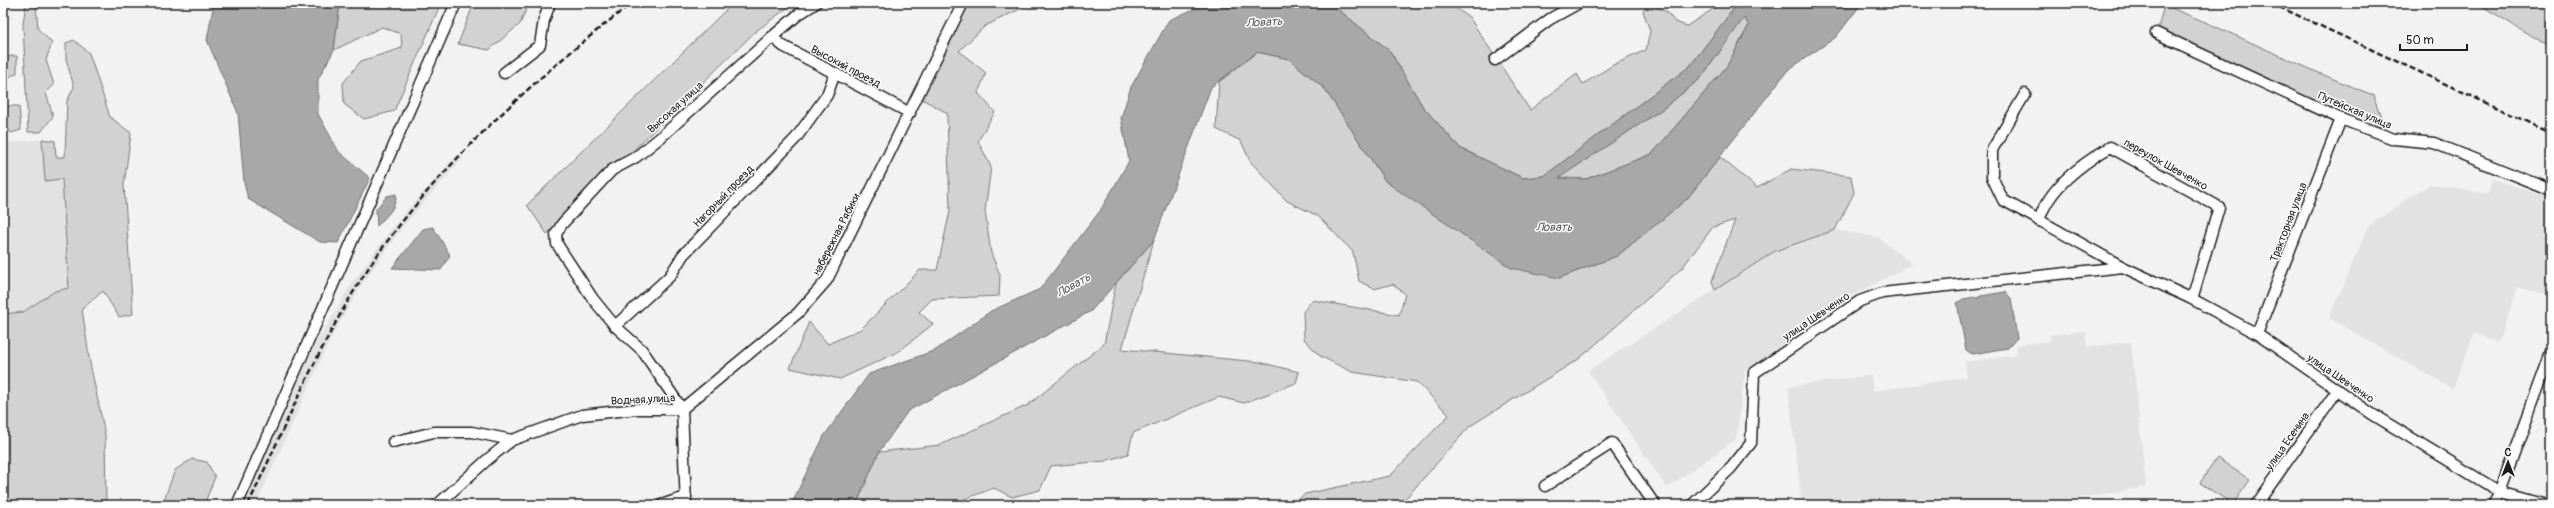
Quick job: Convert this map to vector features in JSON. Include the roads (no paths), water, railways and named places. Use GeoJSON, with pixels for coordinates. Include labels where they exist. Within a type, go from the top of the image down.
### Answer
{"type":"FeatureCollection","features":[{"type":"Feature","properties":{"kind":"street"},"geometry":{"type":"LineString","coordinates":[[237,505],[456,3]]}},
{"type":"Feature","properties":{"kind":"street"},"geometry":{"type":"LineString","coordinates":[[504,74],[540,45],[544,20],[550,3]]}},
{"type":"Feature","properties":{"kind":"street","name":"Высокая улица"},"geometry":{"type":"LineString","coordinates":[[556,234],[562,224],[612,170],[636,157],[661,137],[772,36],[799,14],[816,3]]}},
{"type":"Feature","properties":{"kind":"street","name":"набережная Рябики"},"geometry":{"type":"LineString","coordinates":[[682,409],[798,313],[819,292],[841,258],[963,3]]}},
{"type":"Feature","properties":{"kind":"street"},"geometry":{"type":"LineString","coordinates":[[1496,60],[1550,19],[1579,3]]}},
{"type":"Feature","properties":{"kind":"street","name":"Путейская улица"},"geometry":{"type":"LineString","coordinates":[[2156,33],[2341,119],[2394,139],[2434,143],[2551,190]]}},
{"type":"Feature","properties":{"kind":"street","name":"Высокий проезд"},"geometry":{"type":"LineString","coordinates":[[772,36],[783,46],[910,113]]}},
{"type":"Feature","properties":{"kind":"street","name":"Нагорный проезд"},"geometry":{"type":"LineString","coordinates":[[615,326],[670,276],[683,255],[796,138],[827,95],[835,74]]}},
{"type":"Feature","properties":{"kind":"street","name":"улица Шевченко"},"geometry":{"type":"LineString","coordinates":[[2024,94],[1992,150],[1992,176],[2004,200],[2039,221],[2123,266],[2192,299],[2257,334],[2337,391],[2500,492],[2546,505]]}},
{"type":"Feature","properties":{"kind":"street","name":"Тракторная улица"},"geometry":{"type":"LineString","coordinates":[[2257,334],[2341,119]]}},
{"type":"Feature","properties":{"kind":"street","name":"переулок Шевченко"},"geometry":{"type":"LineString","coordinates":[[2039,221],[2043,207],[2053,192],[2094,157],[2110,147],[2219,207],[2192,299]]}},
{"type":"Feature","properties":{"kind":"street","name":"Водная улица"},"geometry":{"type":"LineString","coordinates":[[556,234],[556,244],[593,299],[615,326],[642,350],[682,409]]}},
{"type":"Feature","properties":{"kind":"street","name":"улица Шевченко"},"geometry":{"type":"LineString","coordinates":[[1692,505],[1731,468],[1751,443],[1754,373],[1860,301],[1882,293],[2123,266]]}},
{"type":"Feature","properties":{"kind":"street"},"geometry":{"type":"LineString","coordinates":[[2493,505],[2500,492],[2551,353]]}},
{"type":"Feature","properties":{"kind":"street","name":"улица Есенина"},"geometry":{"type":"LineString","coordinates":[[2256,505],[2337,391]]}},
{"type":"Feature","properties":{"kind":"street","name":"Водная улица"},"geometry":{"type":"LineString","coordinates":[[437,505],[487,460],[512,440],[582,415],[637,409],[682,409]]}},
{"type":"Feature","properties":{"kind":"street"},"geometry":{"type":"LineString","coordinates":[[661,505],[686,501],[682,409]]}},
{"type":"Feature","properties":{"kind":"street"},"geometry":{"type":"LineString","coordinates":[[393,442],[434,432],[472,432],[512,440]]}},
{"type":"Feature","properties":{"kind":"street"},"geometry":{"type":"LineString","coordinates":[[1545,486],[1612,443],[1654,505]]}},
{"type":"Feature","properties":{"kind":"water"},"geometry":{"type":"Polygon","coordinates":[[[214,3],[340,3],[334,50],[318,79],[318,114],[339,152],[370,178],[338,243],[320,242],[248,199],[244,183],[238,113],[207,40],[214,3]]]}},
{"type":"Feature","properties":{"kind":"water","name":"Ловать"},"geometry":{"type":"Polygon","coordinates":[[[1208,3],[1330,3],[1390,51],[1423,107],[1460,148],[1523,178],[1544,176],[1690,66],[1738,3],[1862,3],[1836,37],[1788,70],[1687,199],[1617,256],[1559,278],[1511,268],[1386,182],[1324,88],[1289,59],[1257,52],[1211,87],[1154,240],[1091,311],[908,411],[879,452],[856,505],[791,505],[824,436],[869,374],[936,350],[991,311],[1040,289],[1100,211],[1129,161],[1121,118],[1131,87],[1169,20],[1208,3]],[[1744,18],[1701,78],[1664,108],[1559,178],[1586,179],[1652,154],[1727,66],[1749,25],[1744,18]]]}},
{"type":"Feature","properties":{"kind":"water"},"geometry":{"type":"Polygon","coordinates":[[[396,194],[393,208],[377,226],[376,209],[387,196],[396,194]]]}},
{"type":"Feature","properties":{"kind":"water"},"geometry":{"type":"Polygon","coordinates":[[[433,227],[450,255],[441,270],[392,268],[423,229],[433,227]]]}},
{"type":"Feature","properties":{"kind":"water"},"geometry":{"type":"Polygon","coordinates":[[[2005,292],[2011,298],[2017,338],[2008,348],[1972,354],[1966,350],[1957,303],[1963,299],[2005,292]]]}},
{"type":"Feature","properties":{"kind":"railway"},"geometry":{"type":"LineString","coordinates":[[248,505],[313,367],[341,312],[383,246],[447,170],[482,133],[557,64],[632,3]]}},
{"type":"Feature","properties":{"kind":"railway"},"geometry":{"type":"LineString","coordinates":[[2271,3],[2551,133]]}}]}
